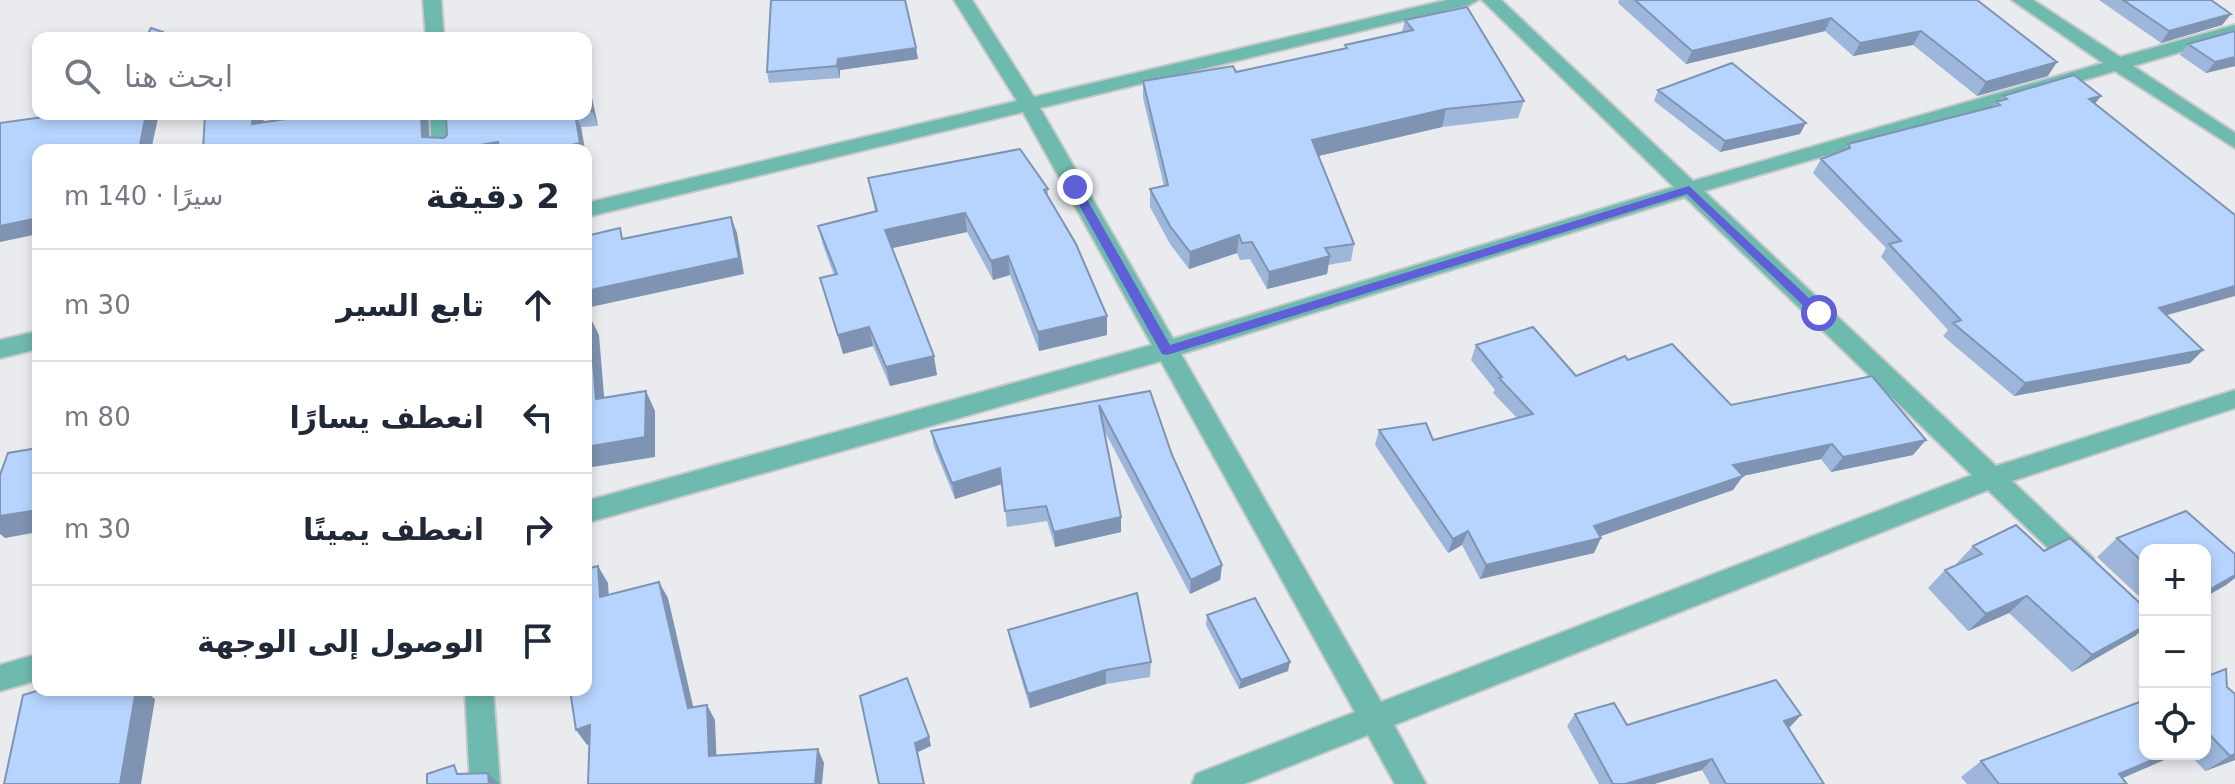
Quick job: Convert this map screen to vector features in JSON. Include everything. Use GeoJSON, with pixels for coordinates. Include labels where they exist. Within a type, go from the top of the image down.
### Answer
{"type":"FeatureCollection","features":[{"type":"Feature","properties":{"kind":"street"},"geometry":{"type":"LineString","coordinates":[[432,0],[435,32]]}},
{"type":"Feature","properties":{"kind":"street"},"geometry":{"type":"LineString","coordinates":[[963,0],[1029,105],[1411,784]]}},
{"type":"Feature","properties":{"kind":"street"},"geometry":{"type":"LineString","coordinates":[[592,209],[1469,0]]}},
{"type":"Feature","properties":{"kind":"street"},"geometry":{"type":"LineString","coordinates":[[1491,0],[2101,582]]}},
{"type":"Feature","properties":{"kind":"street"},"geometry":{"type":"LineString","coordinates":[[2021,0],[2235,142]]}},
{"type":"Feature","properties":{"kind":"street"},"geometry":{"type":"LineString","coordinates":[[592,510],[1167,350],[1689,189],[2235,30]]}},
{"type":"Feature","properties":{"kind":"street"},"geometry":{"type":"LineString","coordinates":[[440,120],[442,144]]}},
{"type":"Feature","properties":{"kind":"street"},"geometry":{"type":"LineString","coordinates":[[0,349],[32,341]]}},
{"type":"Feature","properties":{"kind":"street"},"geometry":{"type":"LineString","coordinates":[[1207,784],[1991,478],[2235,399]]}},
{"type":"Feature","properties":{"kind":"street"},"geometry":{"type":"LineString","coordinates":[[0,678],[32,669]]}},
{"type":"Feature","properties":{"kind":"street"},"geometry":{"type":"LineString","coordinates":[[479,696],[485,784]]}},
{"type":"Feature","properties":{"kind":"building"},"geometry":{"type":"Polygon","coordinates":[[[771,0],[905,0],[916,48],[838,59],[837,66],[767,72],[771,0]]]}},
{"type":"Feature","properties":{"kind":"building"},"geometry":{"type":"Polygon","coordinates":[[[1635,0],[1977,0],[2057,62],[1986,82],[1921,31],[1860,43],[1831,18],[1692,51],[1635,0]]]}},
{"type":"Feature","properties":{"kind":"building"},"geometry":{"type":"Polygon","coordinates":[[[2123,0],[2211,0],[2231,14],[2169,31],[2123,0]]]}},
{"type":"Feature","properties":{"kind":"building"},"geometry":{"type":"Polygon","coordinates":[[[1467,7],[1524,101],[1446,109],[1312,140],[1354,244],[1325,248],[1330,256],[1269,272],[1252,242],[1242,243],[1239,235],[1190,252],[1170,226],[1150,189],[1168,185],[1143,81],[1233,66],[1236,72],[1347,48],[1345,45],[1413,30],[1405,20],[1467,7]]]}},
{"type":"Feature","properties":{"kind":"building"},"geometry":{"type":"Polygon","coordinates":[[[2235,31],[2235,57],[2215,62],[2188,44],[2235,31]]]}},
{"type":"Feature","properties":{"kind":"building"},"geometry":{"type":"Polygon","coordinates":[[[1732,63],[1806,123],[1725,141],[1658,90],[1732,63]]]}},
{"type":"Feature","properties":{"kind":"building"},"geometry":{"type":"Polygon","coordinates":[[[2074,75],[2101,96],[2089,99],[2235,215],[2235,286],[2159,308],[2203,350],[2025,383],[1953,323],[1961,320],[1889,244],[1901,241],[1821,159],[1850,148],[1848,144],[2000,105],[1996,102],[2007,99],[2003,96],[2074,75]]]}},
{"type":"Feature","properties":{"kind":"building"},"geometry":{"type":"Polygon","coordinates":[[[32,119],[145,120],[140,144],[32,144],[32,219],[0,226],[0,123],[32,119]]]}},
{"type":"Feature","properties":{"kind":"building"},"geometry":{"type":"Polygon","coordinates":[[[205,120],[252,120],[252,124],[278,120],[421,120],[422,137],[444,138],[447,135],[446,120],[576,120],[580,143],[498,142],[203,144],[205,120]]]}},
{"type":"Feature","properties":{"kind":"building"},"geometry":{"type":"Polygon","coordinates":[[[1020,149],[1048,189],[1044,190],[1076,244],[1107,316],[1038,332],[1008,256],[991,261],[965,213],[885,230],[934,356],[886,367],[869,327],[838,335],[820,278],[837,274],[818,226],[877,211],[868,178],[1020,149]]]}},
{"type":"Feature","properties":{"kind":"building"},"geometry":{"type":"Polygon","coordinates":[[[731,217],[739,258],[592,290],[592,235],[620,228],[622,239],[731,217]]]}},
{"type":"Feature","properties":{"kind":"building"},"geometry":{"type":"Polygon","coordinates":[[[1533,327],[1576,376],[1625,356],[1628,360],[1672,344],[1731,405],[1872,376],[1926,440],[1843,457],[1832,444],[1733,465],[1743,476],[1594,526],[1601,538],[1486,565],[1468,531],[1453,539],[1379,430],[1426,423],[1433,440],[1533,414],[1499,378],[1502,377],[1476,345],[1533,327]]]}},
{"type":"Feature","properties":{"kind":"building"},"geometry":{"type":"Polygon","coordinates":[[[592,351],[596,399],[646,391],[645,437],[592,446],[592,351]]]}},
{"type":"Feature","properties":{"kind":"building"},"geometry":{"type":"Polygon","coordinates":[[[1150,391],[1172,455],[1222,565],[1191,580],[1099,405],[1121,517],[1054,532],[1046,506],[1005,511],[1000,468],[952,483],[931,431],[1150,391]]]}},
{"type":"Feature","properties":{"kind":"building"},"geometry":{"type":"Polygon","coordinates":[[[32,449],[32,511],[0,516],[0,475],[8,453],[32,449]]]}},
{"type":"Feature","properties":{"kind":"building"},"geometry":{"type":"Polygon","coordinates":[[[2186,511],[2235,554],[2235,575],[2211,589],[2211,544],[2139,544],[2139,558],[2117,538],[2186,511]]]}},
{"type":"Feature","properties":{"kind":"building"},"geometry":{"type":"Polygon","coordinates":[[[2016,525],[2044,551],[2070,538],[2139,602],[2139,629],[2092,655],[2027,596],[1986,614],[1945,570],[1982,554],[1973,546],[2016,525]]]}},
{"type":"Feature","properties":{"kind":"building"},"geometry":{"type":"Polygon","coordinates":[[[598,566],[600,597],[659,582],[688,708],[707,705],[709,756],[818,749],[815,784],[588,784],[590,725],[576,730],[571,696],[592,696],[592,568],[598,566]]]}},
{"type":"Feature","properties":{"kind":"building"},"geometry":{"type":"Polygon","coordinates":[[[1137,593],[1151,662],[1106,670],[1028,694],[1008,630],[1137,593]]]}},
{"type":"Feature","properties":{"kind":"building"},"geometry":{"type":"Polygon","coordinates":[[[1255,598],[1290,662],[1241,680],[1207,615],[1255,598]]]}},
{"type":"Feature","properties":{"kind":"building"},"geometry":{"type":"Polygon","coordinates":[[[2226,669],[2227,687],[2235,694],[2235,754],[2230,756],[2211,736],[2211,675],[2226,669]]]}},
{"type":"Feature","properties":{"kind":"building"},"geometry":{"type":"Polygon","coordinates":[[[907,678],[929,737],[915,743],[924,784],[879,784],[860,696],[907,678]]]}},
{"type":"Feature","properties":{"kind":"building"},"geometry":{"type":"Polygon","coordinates":[[[1776,680],[1801,715],[1784,721],[1824,784],[1726,784],[1712,759],[1625,784],[1613,784],[1575,714],[1614,703],[1627,725],[1776,680]]]}},
{"type":"Feature","properties":{"kind":"building"},"geometry":{"type":"Polygon","coordinates":[[[32,692],[32,696],[135,696],[120,784],[4,784],[23,695],[32,692]]]}},
{"type":"Feature","properties":{"kind":"building"},"geometry":{"type":"Polygon","coordinates":[[[2139,702],[2139,760],[2152,760],[2119,774],[2127,784],[1999,784],[1981,761],[2139,702]]]}},
{"type":"Feature","properties":{"kind":"building"},"geometry":{"type":"Polygon","coordinates":[[[454,765],[457,774],[488,773],[489,784],[427,784],[427,774],[454,765]]]}},
{"type":"Feature","properties":{"kind":"route"},"geometry":{"type":"LineString","coordinates":[[1075,187],[1167,350],[1689,189],[1819,313]]}}]}
